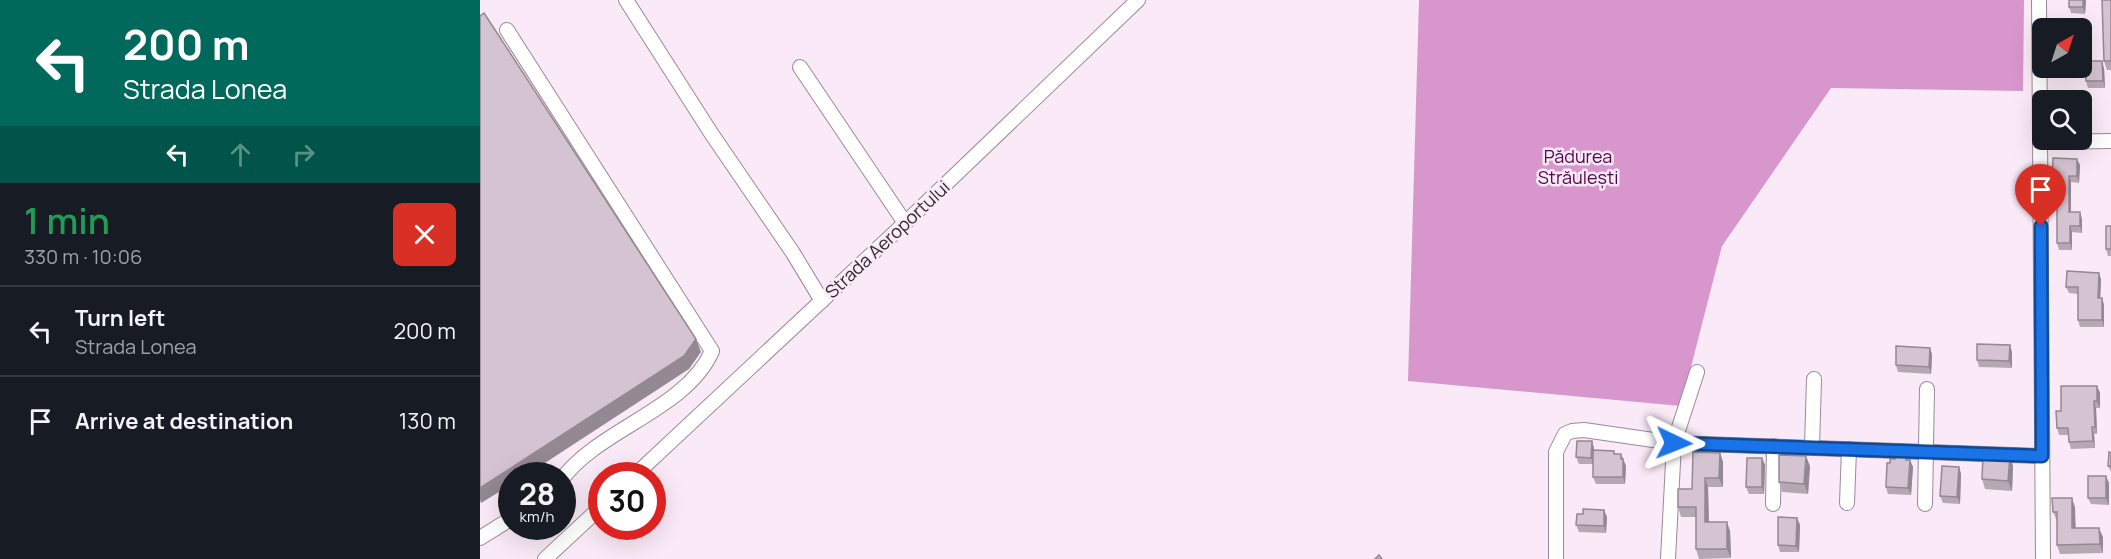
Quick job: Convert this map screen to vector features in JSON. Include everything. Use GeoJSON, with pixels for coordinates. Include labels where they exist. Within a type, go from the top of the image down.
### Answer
{"type":"FeatureCollection","features":[{"type":"Feature","properties":{"kind":"street"},"geometry":{"type":"LineString","coordinates":[[626,0],[711,133],[794,253],[822,301]]}},
{"type":"Feature","properties":{"kind":"street","name":"Strada Aeroportului"},"geometry":{"type":"LineString","coordinates":[[649,462],[905,223],[1138,0]]}},
{"type":"Feature","properties":{"kind":"street"},"geometry":{"type":"LineString","coordinates":[[2039,0],[2040,90]]}},
{"type":"Feature","properties":{"kind":"street"},"geometry":{"type":"LineString","coordinates":[[507,30],[712,351],[707,361],[679,390],[576,463]]}},
{"type":"Feature","properties":{"kind":"street"},"geometry":{"type":"LineString","coordinates":[[800,67],[905,223]]}},
{"type":"Feature","properties":{"kind":"street"},"geometry":{"type":"LineString","coordinates":[[2092,141],[2111,141]]}},
{"type":"Feature","properties":{"kind":"street"},"geometry":{"type":"LineString","coordinates":[[2040,150],[2043,559]]}},
{"type":"Feature","properties":{"kind":"street"},"geometry":{"type":"LineString","coordinates":[[1668,559],[1674,443],[1697,372]]}},
{"type":"Feature","properties":{"kind":"street"},"geometry":{"type":"LineString","coordinates":[[1812,447],[1814,379]]}},
{"type":"Feature","properties":{"kind":"street"},"geometry":{"type":"LineString","coordinates":[[1924,504],[1927,389]]}},
{"type":"Feature","properties":{"kind":"street"},"geometry":{"type":"LineString","coordinates":[[1556,559],[1556,452],[1565,434],[1572,431],[1584,430],[1674,443],[2042,456]]}},
{"type":"Feature","properties":{"kind":"street"},"geometry":{"type":"LineString","coordinates":[[1773,504],[1774,446]]}},
{"type":"Feature","properties":{"kind":"street"},"geometry":{"type":"LineString","coordinates":[[1847,503],[1849,449]]}},
{"type":"Feature","properties":{"kind":"street"},"geometry":{"type":"LineString","coordinates":[[545,559],[588,519]]}},
{"type":"Feature","properties":{"kind":"street"},"geometry":{"type":"LineString","coordinates":[[480,538],[498,527]]}},
{"type":"Feature","properties":{"kind":"green space","name":"Pădurea Străulești"},"geometry":{"type":"Polygon","coordinates":[[[1419,0],[2024,0],[2023,91],[1831,88],[1722,246],[1681,406],[1408,381],[1419,0]]]}},
{"type":"Feature","properties":{"kind":"building"},"geometry":{"type":"Polygon","coordinates":[[[2069,0],[2083,0],[2083,7],[2069,7],[2069,0]]]}},
{"type":"Feature","properties":{"kind":"building"},"geometry":{"type":"Polygon","coordinates":[[[2102,0],[2111,0],[2111,61],[2104,61],[2102,0]]]}},
{"type":"Feature","properties":{"kind":"building"},"geometry":{"type":"Polygon","coordinates":[[[484,13],[696,339],[684,356],[520,462],[498,462],[498,476],[480,488],[480,16],[484,13]]]}},
{"type":"Feature","properties":{"kind":"building"},"geometry":{"type":"Polygon","coordinates":[[[2092,61],[2102,61],[2103,81],[2086,81],[2086,78],[2092,78],[2092,61]]]}},
{"type":"Feature","properties":{"kind":"building"},"geometry":{"type":"Polygon","coordinates":[[[2053,158],[2077,159],[2077,176],[2069,176],[2069,212],[2080,212],[2080,226],[2070,226],[2070,243],[2057,243],[2057,195],[2047,195],[2048,180],[2052,180],[2053,158]]]}},
{"type":"Feature","properties":{"kind":"building"},"geometry":{"type":"Polygon","coordinates":[[[2106,226],[2111,226],[2111,249],[2106,249],[2106,226]]]}},
{"type":"Feature","properties":{"kind":"building"},"geometry":{"type":"Polygon","coordinates":[[[2067,271],[2099,273],[2098,298],[2102,298],[2102,320],[2078,320],[2078,287],[2066,287],[2067,271]]]}},
{"type":"Feature","properties":{"kind":"building"},"geometry":{"type":"Polygon","coordinates":[[[1977,344],[2010,345],[2009,361],[1977,360],[1977,344]]]}},
{"type":"Feature","properties":{"kind":"building"},"geometry":{"type":"Polygon","coordinates":[[[1896,346],[1930,348],[1929,367],[1896,365],[1896,346]]]}},
{"type":"Feature","properties":{"kind":"building"},"geometry":{"type":"Polygon","coordinates":[[[2061,386],[2097,386],[2097,401],[2094,401],[2095,427],[2092,427],[2093,441],[2069,442],[2068,428],[2057,428],[2056,411],[2061,411],[2061,386]]]}},
{"type":"Feature","properties":{"kind":"building"},"geometry":{"type":"Polygon","coordinates":[[[1577,441],[1592,441],[1591,458],[1576,457],[1577,441]]]}},
{"type":"Feature","properties":{"kind":"building"},"geometry":{"type":"Polygon","coordinates":[[[1593,450],[1614,451],[1614,454],[1621,454],[1623,477],[1593,477],[1593,450]]]}},
{"type":"Feature","properties":{"kind":"building"},"geometry":{"type":"Polygon","coordinates":[[[1693,452],[1720,453],[1719,478],[1705,478],[1705,522],[1727,522],[1727,549],[1696,549],[1696,507],[1678,507],[1678,489],[1692,489],[1693,452]]]}},
{"type":"Feature","properties":{"kind":"building"},"geometry":{"type":"Polygon","coordinates":[[[2109,452],[2111,453],[2111,466],[2108,466],[2109,452]]]}},
{"type":"Feature","properties":{"kind":"building"},"geometry":{"type":"Polygon","coordinates":[[[1896,453],[1907,454],[1906,460],[1910,460],[1908,488],[1886,487],[1887,463],[1890,463],[1890,459],[1895,459],[1896,453]]]}},
{"type":"Feature","properties":{"kind":"building"},"geometry":{"type":"Polygon","coordinates":[[[1779,455],[1806,456],[1804,484],[1779,482],[1779,455]]]}},
{"type":"Feature","properties":{"kind":"building"},"geometry":{"type":"Polygon","coordinates":[[[1983,455],[2010,456],[2008,481],[1982,479],[1983,455]]]}},
{"type":"Feature","properties":{"kind":"building"},"geometry":{"type":"Polygon","coordinates":[[[1747,458],[1762,458],[1762,487],[1746,487],[1747,458]]]}},
{"type":"Feature","properties":{"kind":"building"},"geometry":{"type":"Polygon","coordinates":[[[1942,466],[1959,467],[1957,497],[1940,496],[1942,466]]]}},
{"type":"Feature","properties":{"kind":"building"},"geometry":{"type":"Polygon","coordinates":[[[2088,476],[2106,476],[2106,498],[2088,498],[2088,476]]]}},
{"type":"Feature","properties":{"kind":"building"},"geometry":{"type":"Polygon","coordinates":[[[2052,498],[2072,498],[2072,528],[2099,528],[2100,544],[2057,545],[2057,512],[2053,512],[2052,498]]]}},
{"type":"Feature","properties":{"kind":"building"},"geometry":{"type":"Polygon","coordinates":[[[1583,509],[1604,510],[1604,526],[1576,525],[1577,514],[1583,514],[1583,509]]]}},
{"type":"Feature","properties":{"kind":"building"},"geometry":{"type":"Polygon","coordinates":[[[1778,517],[1797,518],[1796,546],[1778,545],[1778,517]]]}},
{"type":"Feature","properties":{"kind":"route"},"geometry":{"type":"LineString","coordinates":[[1674,443],[2042,456],[2041,226]]}}]}
